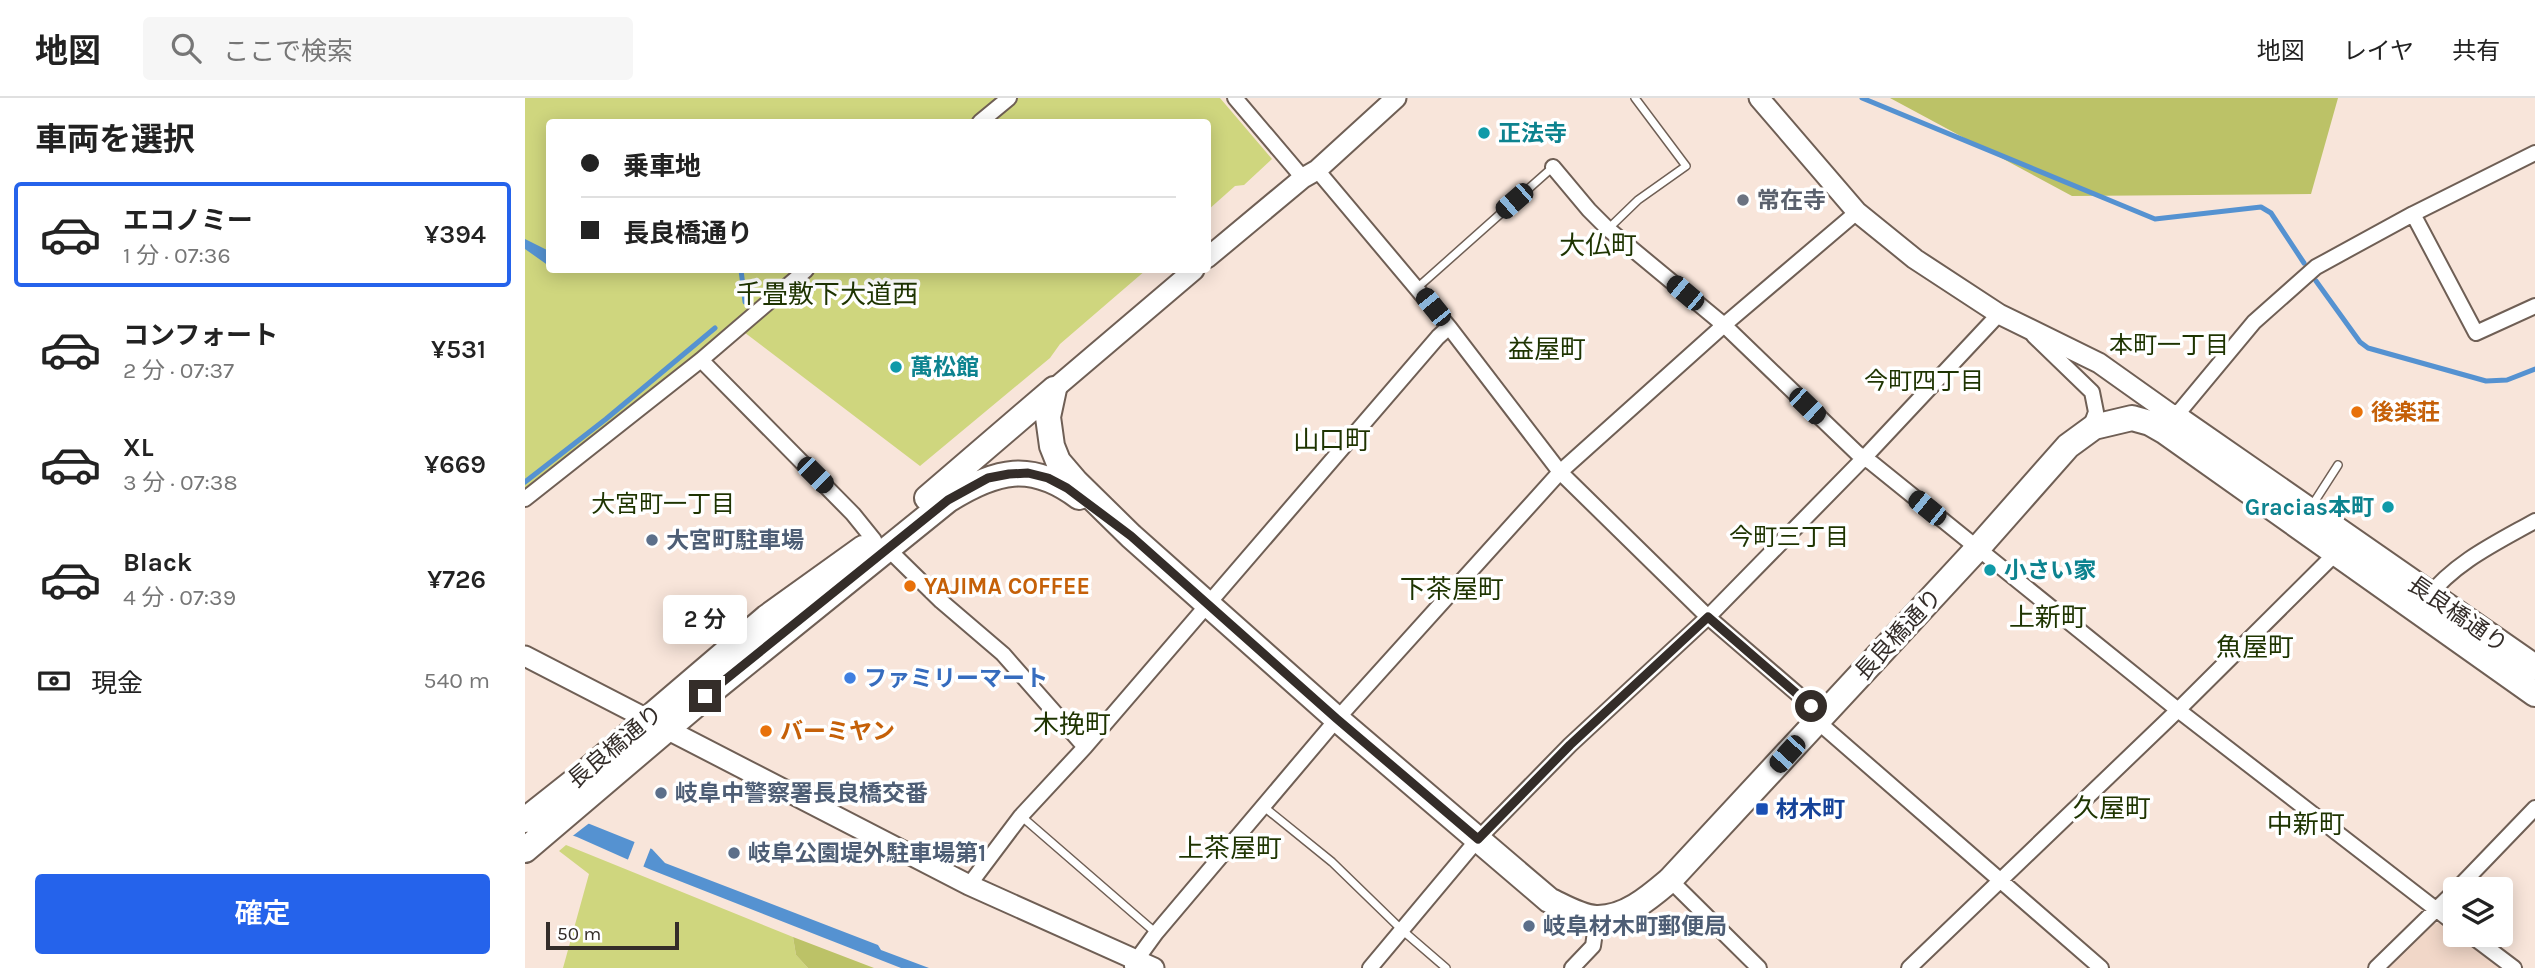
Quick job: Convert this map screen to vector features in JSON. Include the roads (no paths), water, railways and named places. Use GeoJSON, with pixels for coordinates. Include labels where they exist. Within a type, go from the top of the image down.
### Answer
{"type":"FeatureCollection","features":[{"type":"Feature","properties":{"kind":"highway","name":"長良橋通り"},"geometry":{"type":"LineString","coordinates":[[1054,389],[1048,417],[1052,446],[1058,461],[1076,482],[1131,536],[1337,719],[1549,900],[1580,915],[1597,918],[1616,914],[1645,902],[1670,880],[1977,549],[2068,446],[2094,427],[2132,418],[2169,424],[2308,510],[2535,694]]}},
{"type":"Feature","properties":{"kind":"highway","name":"長良橋通り"},"geometry":{"type":"LineString","coordinates":[[880,544],[1006,428],[1054,389]]}},
{"type":"Feature","properties":{"kind":"highway","name":"長良橋通り"},"geometry":{"type":"LineString","coordinates":[[2169,424],[2336,553],[2535,667]]}},
{"type":"Feature","properties":{"kind":"highway","name":"長良橋通り"},"geometry":{"type":"LineString","coordinates":[[529,841],[591,781],[656,725],[767,617],[958,494],[988,478],[1028,473],[1048,478],[1067,488],[1131,536]]}},
{"type":"Feature","properties":{"kind":"street"},"geometry":{"type":"LineString","coordinates":[[984,119],[1009,98]]}},
{"type":"Feature","properties":{"kind":"street"},"geometry":{"type":"LineString","coordinates":[[1235,98],[1417,288],[1560,472],[1708,617],[2101,968]]}},
{"type":"Feature","properties":{"kind":"street"},"geometry":{"type":"LineString","coordinates":[[1211,255],[1310,174],[1396,98]]}},
{"type":"Feature","properties":{"kind":"street"},"geometry":{"type":"LineString","coordinates":[[1759,98],[1857,212],[1915,259],[1999,314],[2099,363],[2169,424],[2254,322],[2316,267],[2413,214],[2535,153]]}},
{"type":"Feature","properties":{"kind":"street"},"geometry":{"type":"LineString","coordinates":[[1553,167],[1608,229],[1724,325],[1864,458],[2178,710],[2443,915]]}},
{"type":"Feature","properties":{"kind":"street"},"geometry":{"type":"LineString","coordinates":[[1133,964],[1156,933],[1337,719],[1560,472],[1724,325],[1857,212]]}},
{"type":"Feature","properties":{"kind":"street"},"geometry":{"type":"LineString","coordinates":[[2413,214],[2476,333],[2535,306]]}},
{"type":"Feature","properties":{"kind":"street"},"geometry":{"type":"LineString","coordinates":[[525,499],[701,360],[802,273]]}},
{"type":"Feature","properties":{"kind":"street"},"geometry":{"type":"LineString","coordinates":[[1054,389],[1190,273]]}},
{"type":"Feature","properties":{"kind":"street"},"geometry":{"type":"LineString","coordinates":[[1370,968],[1478,839],[1570,745],[1708,617],[1864,458],[1999,314]]}},
{"type":"Feature","properties":{"kind":"street"},"geometry":{"type":"LineString","coordinates":[[969,885],[1021,816],[1085,747],[1449,327]]}},
{"type":"Feature","properties":{"kind":"street"},"geometry":{"type":"LineString","coordinates":[[2028,330],[2092,392],[2096,412],[2089,431]]}},
{"type":"Feature","properties":{"kind":"street"},"geometry":{"type":"LineString","coordinates":[[701,360],[880,544],[1003,654],[1085,747]]}},
{"type":"Feature","properties":{"kind":"street"},"geometry":{"type":"LineString","coordinates":[[2423,603],[2444,577],[2479,552],[2535,521]]}},
{"type":"Feature","properties":{"kind":"street"},"geometry":{"type":"LineString","coordinates":[[1909,968],[2178,710],[2336,553]]}},
{"type":"Feature","properties":{"kind":"street"},"geometry":{"type":"LineString","coordinates":[[525,656],[969,885],[1133,964],[1154,968]]}},
{"type":"Feature","properties":{"kind":"street"},"geometry":{"type":"LineString","coordinates":[[2469,877],[2535,808]]}},
{"type":"Feature","properties":{"kind":"street"},"geometry":{"type":"LineString","coordinates":[[1670,880],[1759,968]]}},
{"type":"Feature","properties":{"kind":"street"},"geometry":{"type":"LineString","coordinates":[[2376,968],[2443,903]]}},
{"type":"Feature","properties":{"kind":"street"},"geometry":{"type":"LineString","coordinates":[[1572,968],[1593,946],[1597,918]]}},
{"type":"Feature","properties":{"kind":"street"},"geometry":{"type":"LineString","coordinates":[[2486,947],[2514,968]]}},
{"type":"Feature","properties":{"kind":"lane"},"geometry":{"type":"LineString","coordinates":[[1608,229],[1638,200],[1686,166],[1635,98]]}},
{"type":"Feature","properties":{"kind":"lane"},"geometry":{"type":"LineString","coordinates":[[1417,288],[1553,167]]}},
{"type":"Feature","properties":{"kind":"lane"},"geometry":{"type":"LineString","coordinates":[[2308,510],[2338,465]]}},
{"type":"Feature","properties":{"kind":"lane"},"geometry":{"type":"LineString","coordinates":[[1264,807],[1332,862],[1402,930],[1446,968]]}},
{"type":"Feature","properties":{"kind":"lane"},"geometry":{"type":"LineString","coordinates":[[1021,816],[1156,933]]}},
{"type":"Feature","properties":{"kind":"water"},"geometry":{"type":"Polygon","coordinates":[[[525,239],[546,250],[546,264],[525,249],[525,239]]]}},
{"type":"Feature","properties":{"kind":"water"},"geometry":{"type":"Polygon","coordinates":[[[525,798],[652,849],[665,863],[878,945],[881,950],[929,968],[901,968],[649,869],[577,837],[525,819],[525,798]]]}},
{"type":"Feature","properties":{"kind":"waterway"},"geometry":{"type":"LineString","coordinates":[[1862,98],[2155,219],[2261,207],[2271,213],[2304,263]]}},
{"type":"Feature","properties":{"kind":"waterway"},"geometry":{"type":"LineString","coordinates":[[741,273],[745,302]]}},
{"type":"Feature","properties":{"kind":"waterway"},"geometry":{"type":"LineString","coordinates":[[2316,281],[2360,342],[2368,348],[2486,381],[2507,380],[2535,369]]}},
{"type":"Feature","properties":{"kind":"waterway"},"geometry":{"type":"LineString","coordinates":[[525,482],[715,328]]}},
{"type":"Feature","properties":{"kind":"place","name":"正法寺"},"geometry":{"type":"Point","coordinates":[1484,133]}},
{"type":"Feature","properties":{"kind":"place","name":"常在寺"},"geometry":{"type":"Point","coordinates":[1743,200]}},
{"type":"Feature","properties":{"kind":"place","name":"萬松館"},"geometry":{"type":"Point","coordinates":[896,367]}},
{"type":"Feature","properties":{"kind":"place","name":"後楽荘"},"geometry":{"type":"Point","coordinates":[2357,412]}},
{"type":"Feature","properties":{"kind":"place","name":"Gracias本町"},"geometry":{"type":"Point","coordinates":[2388,507]}},
{"type":"Feature","properties":{"kind":"place","name":"大宮町駐車場"},"geometry":{"type":"Point","coordinates":[652,540]}},
{"type":"Feature","properties":{"kind":"place","name":"小さい家"},"geometry":{"type":"Point","coordinates":[1990,570]}},
{"type":"Feature","properties":{"kind":"place","name":"YAJIMA COFFEE"},"geometry":{"type":"Point","coordinates":[910,586]}},
{"type":"Feature","properties":{"kind":"place","name":"ファミリーマート"},"geometry":{"type":"Point","coordinates":[850,678]}},
{"type":"Feature","properties":{"kind":"place","name":"バーミヤン"},"geometry":{"type":"Point","coordinates":[766,731]}},
{"type":"Feature","properties":{"kind":"place","name":"岐阜中警察署長良橋交番"},"geometry":{"type":"Point","coordinates":[661,793]}},
{"type":"Feature","properties":{"kind":"place","name":"材木町"},"geometry":{"type":"Point","coordinates":[1762,809]}},
{"type":"Feature","properties":{"kind":"place","name":"岐阜公園堤外駐車場第1"},"geometry":{"type":"Point","coordinates":[734,853]}},
{"type":"Feature","properties":{"kind":"place","name":"岐阜材木町郵便局"},"geometry":{"type":"Point","coordinates":[1529,926]}},
{"type":"Feature","properties":{"kind":"district","name":"大仏町"},"geometry":{"type":"Point","coordinates":[1598,245]}},
{"type":"Feature","properties":{"kind":"district","name":"千畳敷下大道西"},"geometry":{"type":"Point","coordinates":[827,294]}},
{"type":"Feature","properties":{"kind":"district","name":"本町一丁目"},"geometry":{"type":"Point","coordinates":[2169,345]}},
{"type":"Feature","properties":{"kind":"district","name":"益屋町"},"geometry":{"type":"Point","coordinates":[1547,349]}},
{"type":"Feature","properties":{"kind":"district","name":"今町四丁目"},"geometry":{"type":"Point","coordinates":[1924,381]}},
{"type":"Feature","properties":{"kind":"district","name":"山口町"},"geometry":{"type":"Point","coordinates":[1332,440]}},
{"type":"Feature","properties":{"kind":"district","name":"大宮町一丁目"},"geometry":{"type":"Point","coordinates":[663,504]}},
{"type":"Feature","properties":{"kind":"district","name":"今町三丁目"},"geometry":{"type":"Point","coordinates":[1789,537]}},
{"type":"Feature","properties":{"kind":"district","name":"下茶屋町"},"geometry":{"type":"Point","coordinates":[1452,589]}},
{"type":"Feature","properties":{"kind":"district","name":"上新町"},"geometry":{"type":"Point","coordinates":[2048,617]}},
{"type":"Feature","properties":{"kind":"district","name":"魚屋町"},"geometry":{"type":"Point","coordinates":[2255,647]}},
{"type":"Feature","properties":{"kind":"district","name":"木挽町"},"geometry":{"type":"Point","coordinates":[1072,724]}},
{"type":"Feature","properties":{"kind":"district","name":"久屋町"},"geometry":{"type":"Point","coordinates":[2112,808]}},
{"type":"Feature","properties":{"kind":"district","name":"中新町"},"geometry":{"type":"Point","coordinates":[2306,824]}},
{"type":"Feature","properties":{"kind":"district","name":"上茶屋町"},"geometry":{"type":"Point","coordinates":[1230,848]}}]}
